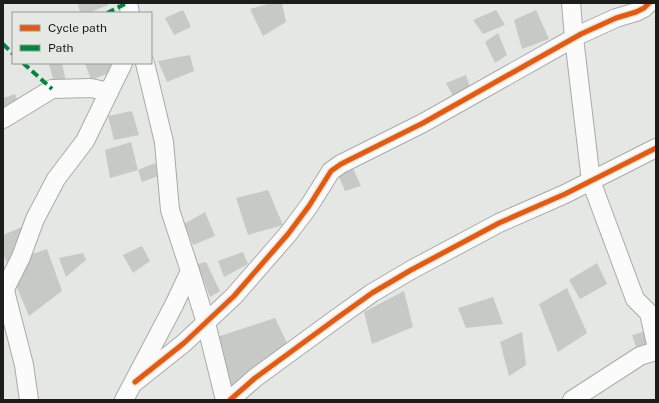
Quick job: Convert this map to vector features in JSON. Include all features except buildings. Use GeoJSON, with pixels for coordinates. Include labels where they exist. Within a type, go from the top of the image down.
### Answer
{"type":"FeatureCollection","features":[{"type":"Feature","properties":{"kind":"street"},"geometry":{"type":"LineString","coordinates":[[571,3],[591,181],[635,299],[649,313],[656,344]]}},
{"type":"Feature","properties":{"kind":"street"},"geometry":{"type":"LineString","coordinates":[[135,382],[184,343],[234,296],[288,234],[309,206],[331,171],[341,164],[423,123],[574,38],[616,18],[636,12],[644,8],[649,3]]}},
{"type":"Feature","properties":{"kind":"street"},"geometry":{"type":"LineString","coordinates":[[29,400],[24,365],[10,339],[4,286],[21,256],[35,219],[56,179],[85,141],[123,64]]}},
{"type":"Feature","properties":{"kind":"street"},"geometry":{"type":"LineString","coordinates":[[145,64],[164,142],[170,210],[206,323],[225,400]]}},
{"type":"Feature","properties":{"kind":"street"},"geometry":{"type":"LineString","coordinates":[[3,119],[52,89],[91,88],[109,92]]}},
{"type":"Feature","properties":{"kind":"street"},"geometry":{"type":"LineString","coordinates":[[230,400],[255,378],[337,318],[411,270],[499,223],[565,194],[656,148]]}},
{"type":"Feature","properties":{"kind":"street"},"geometry":{"type":"LineString","coordinates":[[124,400],[135,382],[174,306],[190,271]]}},
{"type":"Feature","properties":{"kind":"street"},"geometry":{"type":"LineString","coordinates":[[572,400],[640,356],[656,351]]}},
{"type":"Feature","properties":{"kind":"marked path"},"geometry":{"type":"LineString","coordinates":[[109,12],[127,3]]}},
{"type":"Feature","properties":{"kind":"marked path"},"geometry":{"type":"LineString","coordinates":[[3,44],[12,53]]}},
{"type":"Feature","properties":{"kind":"marked path"},"geometry":{"type":"LineString","coordinates":[[24,64],[52,89]]}},
{"type":"Feature","properties":{"kind":"cycle path"},"geometry":{"type":"LineString","coordinates":[[135,382],[184,343],[234,296],[288,234],[309,206],[331,171],[341,164],[423,123],[581,34],[616,18],[636,12],[644,8],[649,3]]}},
{"type":"Feature","properties":{"kind":"cycle path"},"geometry":{"type":"LineString","coordinates":[[230,400],[255,378],[372,293],[411,270],[499,223],[565,194],[656,148]]}}]}
